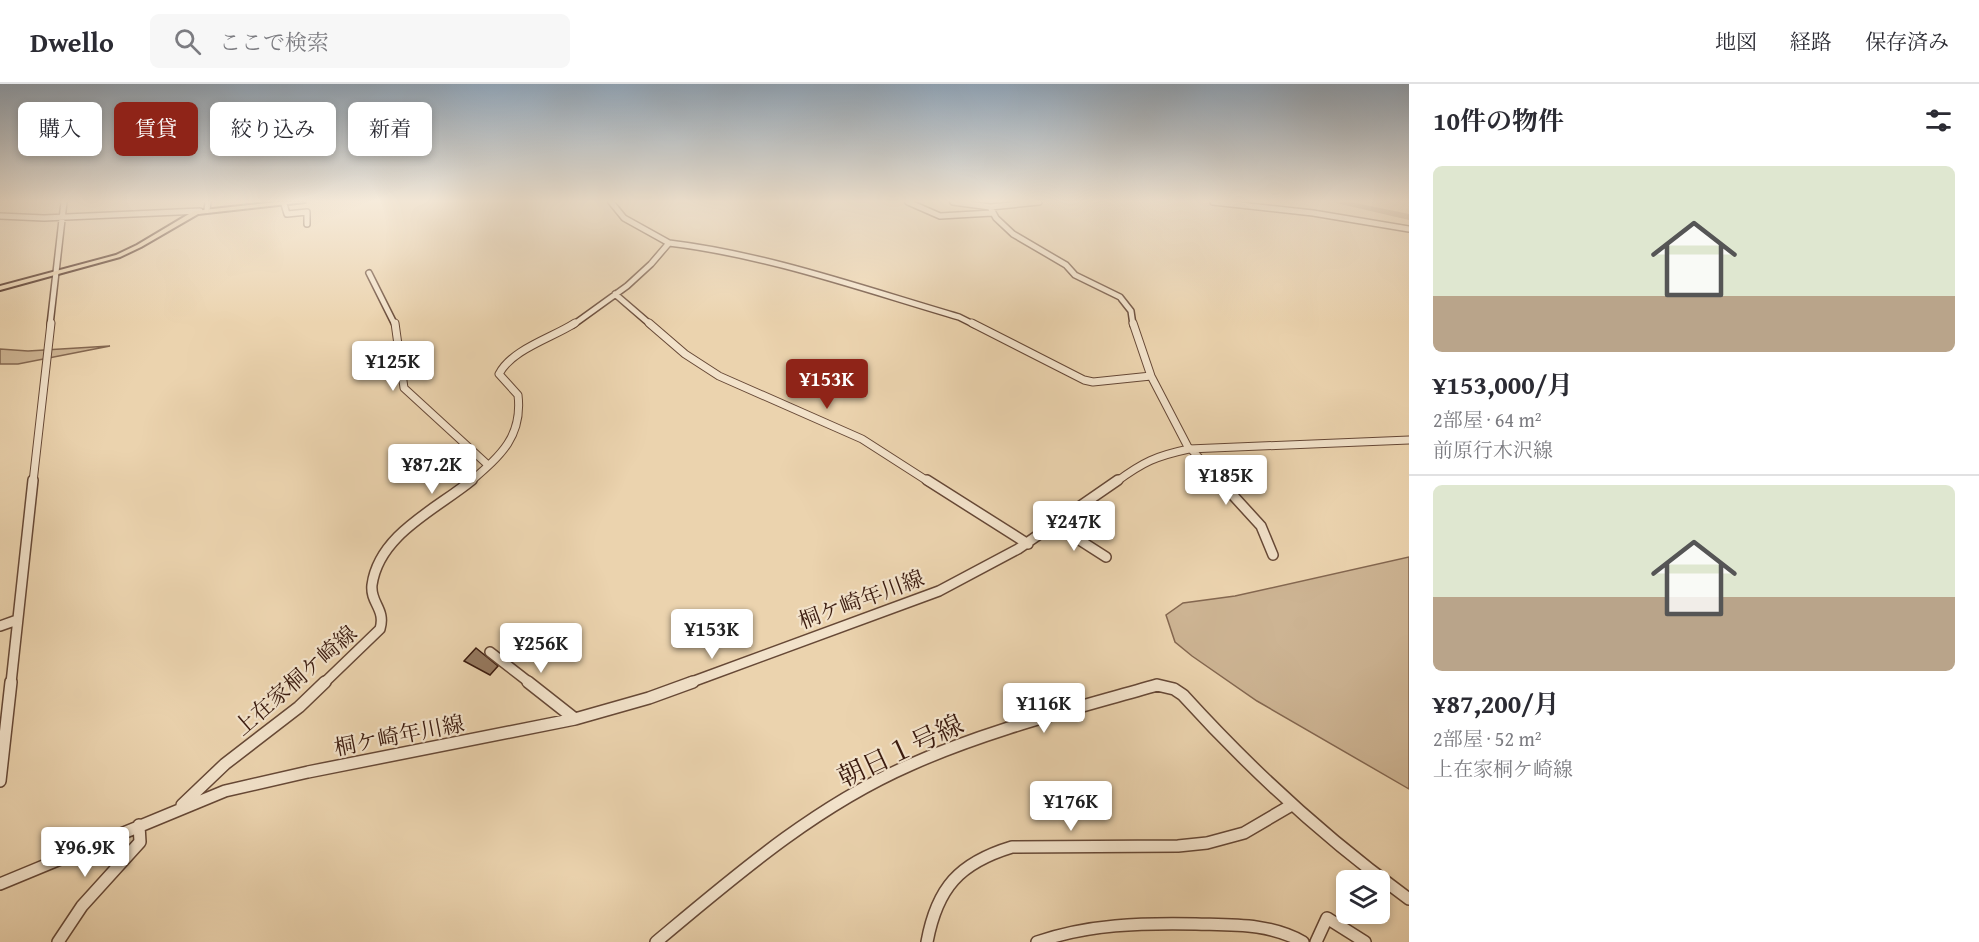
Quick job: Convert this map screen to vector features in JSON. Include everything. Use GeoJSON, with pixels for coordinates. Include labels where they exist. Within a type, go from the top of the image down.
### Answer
{"type":"FeatureCollection","features":[{"type":"Feature","properties":{"kind":"main road"},"geometry":{"type":"LineString","coordinates":[[0,288],[55,275],[130,251],[145,242]]}},
{"type":"Feature","properties":{"kind":"street"},"geometry":{"type":"LineString","coordinates":[[0,781],[59,242]]}},
{"type":"Feature","properties":{"kind":"street"},"geometry":{"type":"LineString","coordinates":[[1026,242],[1067,266],[1076,275],[1105,288],[1126,302],[1133,314],[1132,321],[1151,376],[1190,449],[1261,526],[1273,555]]}},
{"type":"Feature","properties":{"kind":"street"},"geometry":{"type":"LineString","coordinates":[[669,243],[717,249],[761,259],[959,317],[1084,380],[1093,382],[1151,376]]}},
{"type":"Feature","properties":{"kind":"street","name":"上在家桐ケ崎線"},"geometry":{"type":"LineString","coordinates":[[177,809],[225,764],[299,706],[380,629],[383,613],[372,591],[374,578],[386,554],[404,530],[443,503],[488,465],[499,454],[518,427],[520,413],[518,395],[501,378],[499,374],[501,368],[524,351],[580,320],[615,294],[650,266],[657,254],[669,243]]}},
{"type":"Feature","properties":{"kind":"street"},"geometry":{"type":"LineString","coordinates":[[369,273],[395,323],[404,388],[488,465]]}},
{"type":"Feature","properties":{"kind":"street"},"geometry":{"type":"LineString","coordinates":[[615,294],[685,354],[719,376],[862,439],[1028,544]]}},
{"type":"Feature","properties":{"kind":"street","name":"桐ケ崎年川線"},"geometry":{"type":"LineString","coordinates":[[0,884],[225,791],[575,719],[649,698],[939,591],[982,571],[1028,544],[1140,464],[1157,456],[1190,449],[1409,440]]}},
{"type":"Feature","properties":{"kind":"street"},"geometry":{"type":"LineString","coordinates":[[1056,525],[1106,557]]}},
{"type":"Feature","properties":{"kind":"street"},"geometry":{"type":"LineString","coordinates":[[0,626],[17,620]]}},
{"type":"Feature","properties":{"kind":"street"},"geometry":{"type":"LineString","coordinates":[[490,652],[575,719]]}},
{"type":"Feature","properties":{"kind":"street","name":"朝日１号線"},"geometry":{"type":"LineString","coordinates":[[656,942],[750,864],[795,831],[827,809],[899,770],[946,749],[1153,685],[1174,689],[1183,695],[1229,747],[1290,806],[1341,849],[1409,899]]}},
{"type":"Feature","properties":{"kind":"street"},"geometry":{"type":"LineString","coordinates":[[927,942],[936,906],[944,889],[966,866],[993,852],[1012,847],[1178,846],[1207,843],[1244,833],[1290,806]]}},
{"type":"Feature","properties":{"kind":"street"},"geometry":{"type":"LineString","coordinates":[[58,942],[82,906],[140,842],[139,825]]}},
{"type":"Feature","properties":{"kind":"street"},"geometry":{"type":"LineString","coordinates":[[1316,942],[1327,918],[1365,942]]}},
{"type":"Feature","properties":{"kind":"street"},"geometry":{"type":"LineString","coordinates":[[1036,942],[1087,927],[1158,922],[1258,926],[1303,942]]}},
{"type":"Feature","properties":{"kind":"shaded area"},"geometry":{"type":"Polygon","coordinates":[[[110,346],[18,364],[0,364],[0,349],[28,351],[110,346]]]}},
{"type":"Feature","properties":{"kind":"shaded area"},"geometry":{"type":"Polygon","coordinates":[[[1409,557],[1409,789],[1257,701],[1192,656],[1175,642],[1166,615],[1183,603],[1235,596],[1409,557]]]}},
{"type":"Feature","properties":{"kind":"building"},"geometry":{"type":"Polygon","coordinates":[[[514,629],[524,633],[511,651],[501,647],[514,629]]]}},
{"type":"Feature","properties":{"kind":"building"},"geometry":{"type":"Polygon","coordinates":[[[476,648],[498,666],[490,675],[464,661],[476,648]]]}}]}
